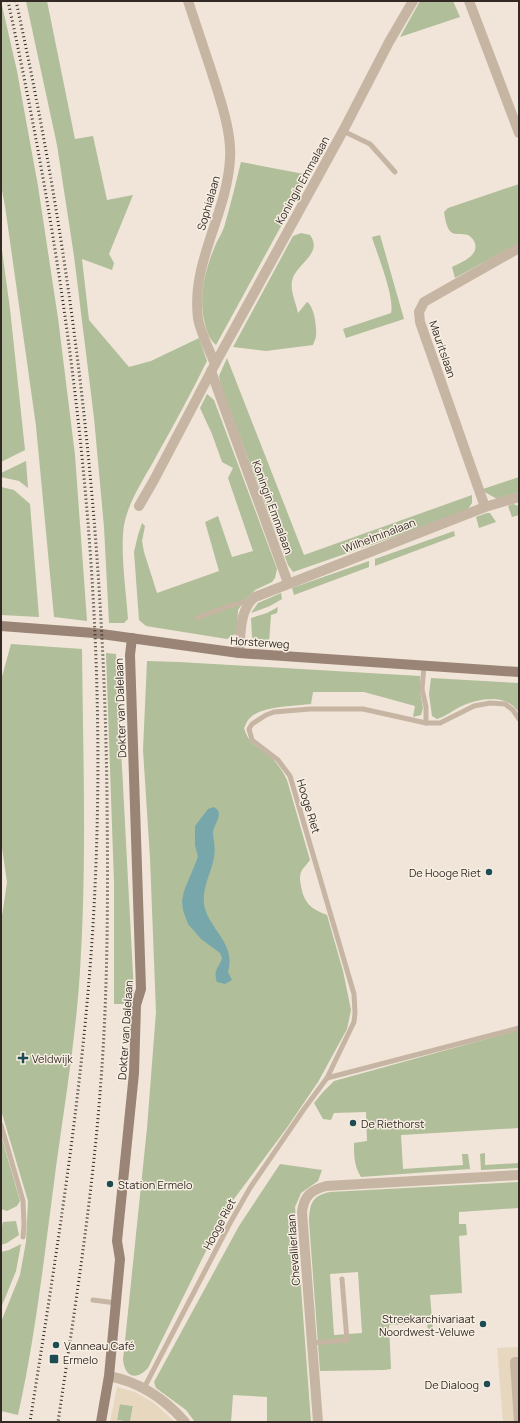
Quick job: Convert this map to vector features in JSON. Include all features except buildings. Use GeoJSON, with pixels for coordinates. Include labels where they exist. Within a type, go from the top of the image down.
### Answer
{"type":"FeatureCollection","features":[{"type":"Feature","properties":{"kind":"street","name":"Sophialaan"},"geometry":{"type":"LineString","coordinates":[[188,1],[224,108],[230,143],[227,185],[201,268],[197,295],[199,320],[213,368]]}},
{"type":"Feature","properties":{"kind":"street","name":"Koningin Emmalaan"},"geometry":{"type":"LineString","coordinates":[[139,506],[343,131],[389,42],[413,1]]}},
{"type":"Feature","properties":{"kind":"street"},"geometry":{"type":"LineString","coordinates":[[469,1],[519,133]]}},
{"type":"Feature","properties":{"kind":"street","name":"Mauritslaan"},"geometry":{"type":"LineString","coordinates":[[485,507],[420,322],[419,312],[424,302],[519,248]]}},
{"type":"Feature","properties":{"kind":"street","name":"Koningin Emmalaan"},"geometry":{"type":"LineString","coordinates":[[213,368],[288,583]]}},
{"type":"Feature","properties":{"kind":"street","name":"Wilhelminalaan"},"geometry":{"type":"LineString","coordinates":[[249,601],[261,593],[485,507],[519,497]]}},
{"type":"Feature","properties":{"kind":"street"},"geometry":{"type":"LineString","coordinates":[[239,653],[243,618],[249,601]]}},
{"type":"Feature","properties":{"kind":"street","name":"Horsterweg"},"geometry":{"type":"LineString","coordinates":[[1,626],[94,633],[239,653],[519,672]]}},
{"type":"Feature","properties":{"kind":"street","name":"Dokter van Dalelaan"},"geometry":{"type":"LineString","coordinates":[[101,1422],[109,1376],[116,1303],[120,1259],[117,1241],[134,1073],[136,1004],[141,989],[130,655],[132,638]]}},
{"type":"Feature","properties":{"kind":"street","name":"Chevallierlaan"},"geometry":{"type":"LineString","coordinates":[[318,1422],[302,1212],[303,1203],[307,1196],[312,1191],[326,1186],[519,1175]]}},
{"type":"Feature","properties":{"kind":"street"},"geometry":{"type":"LineString","coordinates":[[519,1362],[515,1362],[519,1422]]}},
{"type":"Feature","properties":{"kind":"street"},"geometry":{"type":"LineString","coordinates":[[109,1376],[126,1380],[144,1388],[177,1412],[185,1422]]}},
{"type":"Feature","properties":{"kind":"lane"},"geometry":{"type":"LineString","coordinates":[[343,131],[370,144],[395,172]]}},
{"type":"Feature","properties":{"kind":"lane","name":"Wilhelminalaan"},"geometry":{"type":"LineString","coordinates":[[197,618],[229,606],[249,601]]}},
{"type":"Feature","properties":{"kind":"lane"},"geometry":{"type":"LineString","coordinates":[[424,666],[422,689],[426,707],[426,723]]}},
{"type":"Feature","properties":{"kind":"lane","name":"Hooge Riet"},"geometry":{"type":"LineString","coordinates":[[144,1388],[230,1223],[250,1188],[327,1078],[354,1022],[356,1013],[354,994],[290,776],[278,760],[252,740],[249,729],[252,724],[274,712],[310,709],[363,709],[426,723],[440,723],[474,706],[490,703],[505,704],[513,710],[519,719]]}},
{"type":"Feature","properties":{"kind":"lane"},"geometry":{"type":"LineString","coordinates":[[327,1078],[519,1028]]}},
{"type":"Feature","properties":{"kind":"lane"},"geometry":{"type":"LineString","coordinates":[[1,1125],[23,1201],[23,1237]]}},
{"type":"Feature","properties":{"kind":"lane"},"geometry":{"type":"LineString","coordinates":[[312,1343],[347,1340],[342,1279]]}},
{"type":"Feature","properties":{"kind":"lane"},"geometry":{"type":"LineString","coordinates":[[94,1300],[116,1303]]}},
{"type":"Feature","properties":{"kind":"green space"},"geometry":{"type":"Polygon","coordinates":[[[1,1],[17,71],[38,186],[58,318],[75,455],[87,621],[54,617],[36,426],[1,185],[1,1]]]}},
{"type":"Feature","properties":{"kind":"green space"},"geometry":{"type":"Polygon","coordinates":[[[26,1],[47,1],[75,139],[93,136],[107,200],[133,195],[109,254],[114,263],[112,270],[82,259],[89,320],[129,367],[151,361],[199,338],[207,361],[177,419],[138,488],[126,515],[123,547],[128,619],[124,623],[109,623],[104,527],[94,418],[74,256],[57,145],[26,1]]]}},
{"type":"Feature","properties":{"kind":"green space"},"geometry":{"type":"Polygon","coordinates":[[[420,1],[453,1],[460,17],[400,37],[420,1]]]}},
{"type":"Feature","properties":{"kind":"green space"},"geometry":{"type":"Polygon","coordinates":[[[241,162],[309,175],[216,345],[210,338],[205,324],[202,294],[211,255],[224,227],[241,162]]]}},
{"type":"Feature","properties":{"kind":"green space"},"geometry":{"type":"Polygon","coordinates":[[[519,184],[519,243],[455,278],[452,267],[461,263],[473,254],[475,250],[474,240],[466,234],[452,233],[447,224],[444,212],[448,208],[519,184]]]}},
{"type":"Feature","properties":{"kind":"green space"},"geometry":{"type":"Polygon","coordinates":[[[301,233],[310,235],[314,248],[294,275],[292,289],[298,313],[307,302],[312,308],[316,332],[316,338],[313,345],[266,351],[233,347],[293,236],[301,233]]]}},
{"type":"Feature","properties":{"kind":"green space"},"geometry":{"type":"Polygon","coordinates":[[[380,235],[404,319],[346,338],[343,329],[391,313],[392,306],[388,286],[372,237],[380,235]]]}},
{"type":"Feature","properties":{"kind":"green space"},"geometry":{"type":"Polygon","coordinates":[[[1,243],[10,309],[25,450],[1,462],[1,243]]]}},
{"type":"Feature","properties":{"kind":"green space"},"geometry":{"type":"Polygon","coordinates":[[[227,358],[304,555],[472,495],[472,503],[466,512],[293,572],[288,565],[221,386],[219,376],[227,358]]]}},
{"type":"Feature","properties":{"kind":"green space"},"geometry":{"type":"Polygon","coordinates":[[[207,394],[214,400],[277,569],[275,578],[272,582],[255,590],[244,601],[238,610],[237,633],[227,639],[146,626],[139,620],[134,552],[142,523],[145,526],[142,541],[144,552],[157,593],[219,571],[205,522],[218,516],[232,557],[253,551],[228,478],[233,468],[222,462],[212,434],[200,408],[207,394]]]}},
{"type":"Feature","properties":{"kind":"green space"},"geometry":{"type":"Polygon","coordinates":[[[26,461],[28,488],[19,481],[1,477],[1,473],[26,461]]]}},
{"type":"Feature","properties":{"kind":"green space"},"geometry":{"type":"Polygon","coordinates":[[[519,477],[519,492],[497,499],[483,491],[483,489],[519,477]]]}},
{"type":"Feature","properties":{"kind":"green space"},"geometry":{"type":"Polygon","coordinates":[[[1,487],[14,490],[30,504],[39,617],[1,615],[1,487]]]}},
{"type":"Feature","properties":{"kind":"green space"},"geometry":{"type":"Polygon","coordinates":[[[513,504],[519,506],[519,515],[512,517],[508,506],[513,504]]]}},
{"type":"Feature","properties":{"kind":"green space"},"geometry":{"type":"Polygon","coordinates":[[[490,513],[496,522],[479,528],[476,517],[490,513]]]}},
{"type":"Feature","properties":{"kind":"green space"},"geometry":{"type":"Polygon","coordinates":[[[454,531],[455,536],[375,566],[375,559],[454,531]]]}},
{"type":"Feature","properties":{"kind":"green space"},"geometry":{"type":"Polygon","coordinates":[[[369,561],[369,567],[294,595],[292,588],[369,561]]]}},
{"type":"Feature","properties":{"kind":"green space"},"geometry":{"type":"Polygon","coordinates":[[[281,593],[282,599],[270,606],[251,613],[258,603],[281,593]]]}},
{"type":"Feature","properties":{"kind":"green space"},"geometry":{"type":"Polygon","coordinates":[[[278,607],[277,613],[271,615],[269,643],[257,642],[252,637],[251,618],[267,613],[278,607]]]}},
{"type":"Feature","properties":{"kind":"green space"},"geometry":{"type":"Polygon","coordinates":[[[11,644],[82,649],[84,770],[82,931],[76,1020],[40,1292],[18,1415],[1,1411],[1,1322],[20,1275],[26,1242],[28,1201],[1,1110],[1,923],[7,882],[1,841],[1,680],[11,644]]]}},
{"type":"Feature","properties":{"kind":"green space"},"geometry":{"type":"Polygon","coordinates":[[[106,653],[116,654],[134,993],[130,1004],[114,1004],[114,883],[106,653]]]}},
{"type":"Feature","properties":{"kind":"green space"},"geometry":{"type":"Polygon","coordinates":[[[147,661],[420,676],[420,691],[423,708],[421,715],[413,717],[415,706],[364,692],[313,692],[311,704],[279,707],[262,711],[255,714],[247,721],[244,728],[246,735],[252,743],[273,759],[287,780],[310,860],[300,874],[302,892],[309,905],[327,915],[343,971],[351,1010],[347,1029],[318,1082],[286,1129],[234,1199],[206,1251],[148,1368],[144,1372],[135,1376],[126,1370],[123,1360],[147,1128],[156,1012],[150,858],[143,750],[147,661]]]}},
{"type":"Feature","properties":{"kind":"green space"},"geometry":{"type":"Polygon","coordinates":[[[431,678],[519,683],[519,713],[508,702],[485,699],[469,703],[437,719],[432,716],[429,694],[431,678]]]}},
{"type":"Feature","properties":{"kind":"green space"},"geometry":{"type":"Polygon","coordinates":[[[519,1030],[519,1128],[401,1135],[403,1169],[463,1165],[462,1154],[468,1154],[470,1169],[361,1177],[354,1156],[354,1143],[367,1141],[366,1112],[334,1113],[331,1120],[323,1119],[314,1103],[334,1081],[519,1030]]]}},
{"type":"Feature","properties":{"kind":"green space"},"geometry":{"type":"Polygon","coordinates":[[[1,1135],[20,1201],[17,1206],[7,1211],[1,1209],[1,1135]]]}},
{"type":"Feature","properties":{"kind":"green space"},"geometry":{"type":"Polygon","coordinates":[[[485,1153],[485,1165],[519,1163],[519,1168],[481,1170],[480,1154],[485,1153]]]}},
{"type":"Feature","properties":{"kind":"green space"},"geometry":{"type":"Polygon","coordinates":[[[280,1164],[322,1170],[318,1181],[301,1193],[295,1207],[311,1422],[267,1422],[267,1397],[233,1395],[231,1422],[195,1422],[186,1410],[156,1388],[154,1382],[239,1226],[280,1164]]]}},
{"type":"Feature","properties":{"kind":"green space"},"geometry":{"type":"Polygon","coordinates":[[[519,1182],[519,1208],[459,1212],[459,1224],[466,1224],[467,1235],[459,1236],[462,1293],[430,1295],[433,1330],[428,1330],[427,1323],[389,1325],[391,1369],[320,1371],[309,1221],[311,1205],[315,1198],[330,1192],[519,1182]],[[358,1272],[330,1274],[334,1335],[362,1333],[358,1272]]]}},
{"type":"Feature","properties":{"kind":"green space"},"geometry":{"type":"Polygon","coordinates":[[[16,1221],[19,1235],[1,1245],[1,1230],[3,1222],[16,1221]]]}},
{"type":"Feature","properties":{"kind":"green space"},"geometry":{"type":"Polygon","coordinates":[[[21,1244],[16,1271],[1,1308],[1,1252],[21,1244]]]}},
{"type":"Feature","properties":{"kind":"green space"},"geometry":{"type":"Polygon","coordinates":[[[119,1404],[133,1406],[130,1422],[117,1420],[119,1404]]]}},
{"type":"Feature","properties":{"kind":"shaded area"},"geometry":{"type":"Polygon","coordinates":[[[519,1347],[519,1422],[503,1422],[497,1348],[519,1347]]]}},
{"type":"Feature","properties":{"kind":"shaded area"},"geometry":{"type":"Polygon","coordinates":[[[117,1387],[135,1392],[154,1403],[175,1422],[130,1422],[110,1422],[117,1387]],[[120,1404],[117,1420],[130,1422],[133,1406],[120,1404]]]}},
{"type":"Feature","properties":{"kind":"water"},"geometry":{"type":"Polygon","coordinates":[[[214,807],[219,812],[219,815],[213,832],[215,854],[205,890],[204,906],[207,915],[224,941],[228,951],[230,961],[228,972],[232,980],[225,984],[217,982],[216,977],[216,971],[222,958],[220,953],[201,939],[188,924],[183,910],[182,901],[184,891],[198,857],[195,845],[195,826],[208,809],[214,807]]]}},
{"type":"Feature","properties":{"kind":"railway"},"geometry":{"type":"LineString","coordinates":[[8,1],[50,220],[67,330],[80,441],[90,552],[96,664],[98,776],[95,887],[91,954],[78,1088],[61,1222],[30,1422]]}},
{"type":"Feature","properties":{"kind":"railway"},"geometry":{"type":"LineString","coordinates":[[16,1],[54,199],[82,398],[100,598],[105,698],[107,799],[106,975],[98,1123],[77,1294],[58,1422]]}},
{"type":"Feature","properties":{"kind":"place","name":"De Hooge Riet"},"geometry":{"type":"Point","coordinates":[489,872]}},
{"type":"Feature","properties":{"kind":"place","name":"Veldwijk"},"geometry":{"type":"Point","coordinates":[23,1058]}},
{"type":"Feature","properties":{"kind":"place","name":"De Riethorst"},"geometry":{"type":"Point","coordinates":[353,1123]}},
{"type":"Feature","properties":{"kind":"place","name":"Station Ermelo"},"geometry":{"type":"Point","coordinates":[110,1184]}},
{"type":"Feature","properties":{"kind":"place","name":"Streekarchivariaat Noordwest-Veluwe"},"geometry":{"type":"Point","coordinates":[483,1324]}},
{"type":"Feature","properties":{"kind":"place","name":"Vanneau Café"},"geometry":{"type":"Point","coordinates":[56,1345]}},
{"type":"Feature","properties":{"kind":"place","name":"Ermelo"},"geometry":{"type":"Point","coordinates":[54,1359]}},
{"type":"Feature","properties":{"kind":"place","name":"De Dialoog"},"geometry":{"type":"Point","coordinates":[487,1384]}}]}
